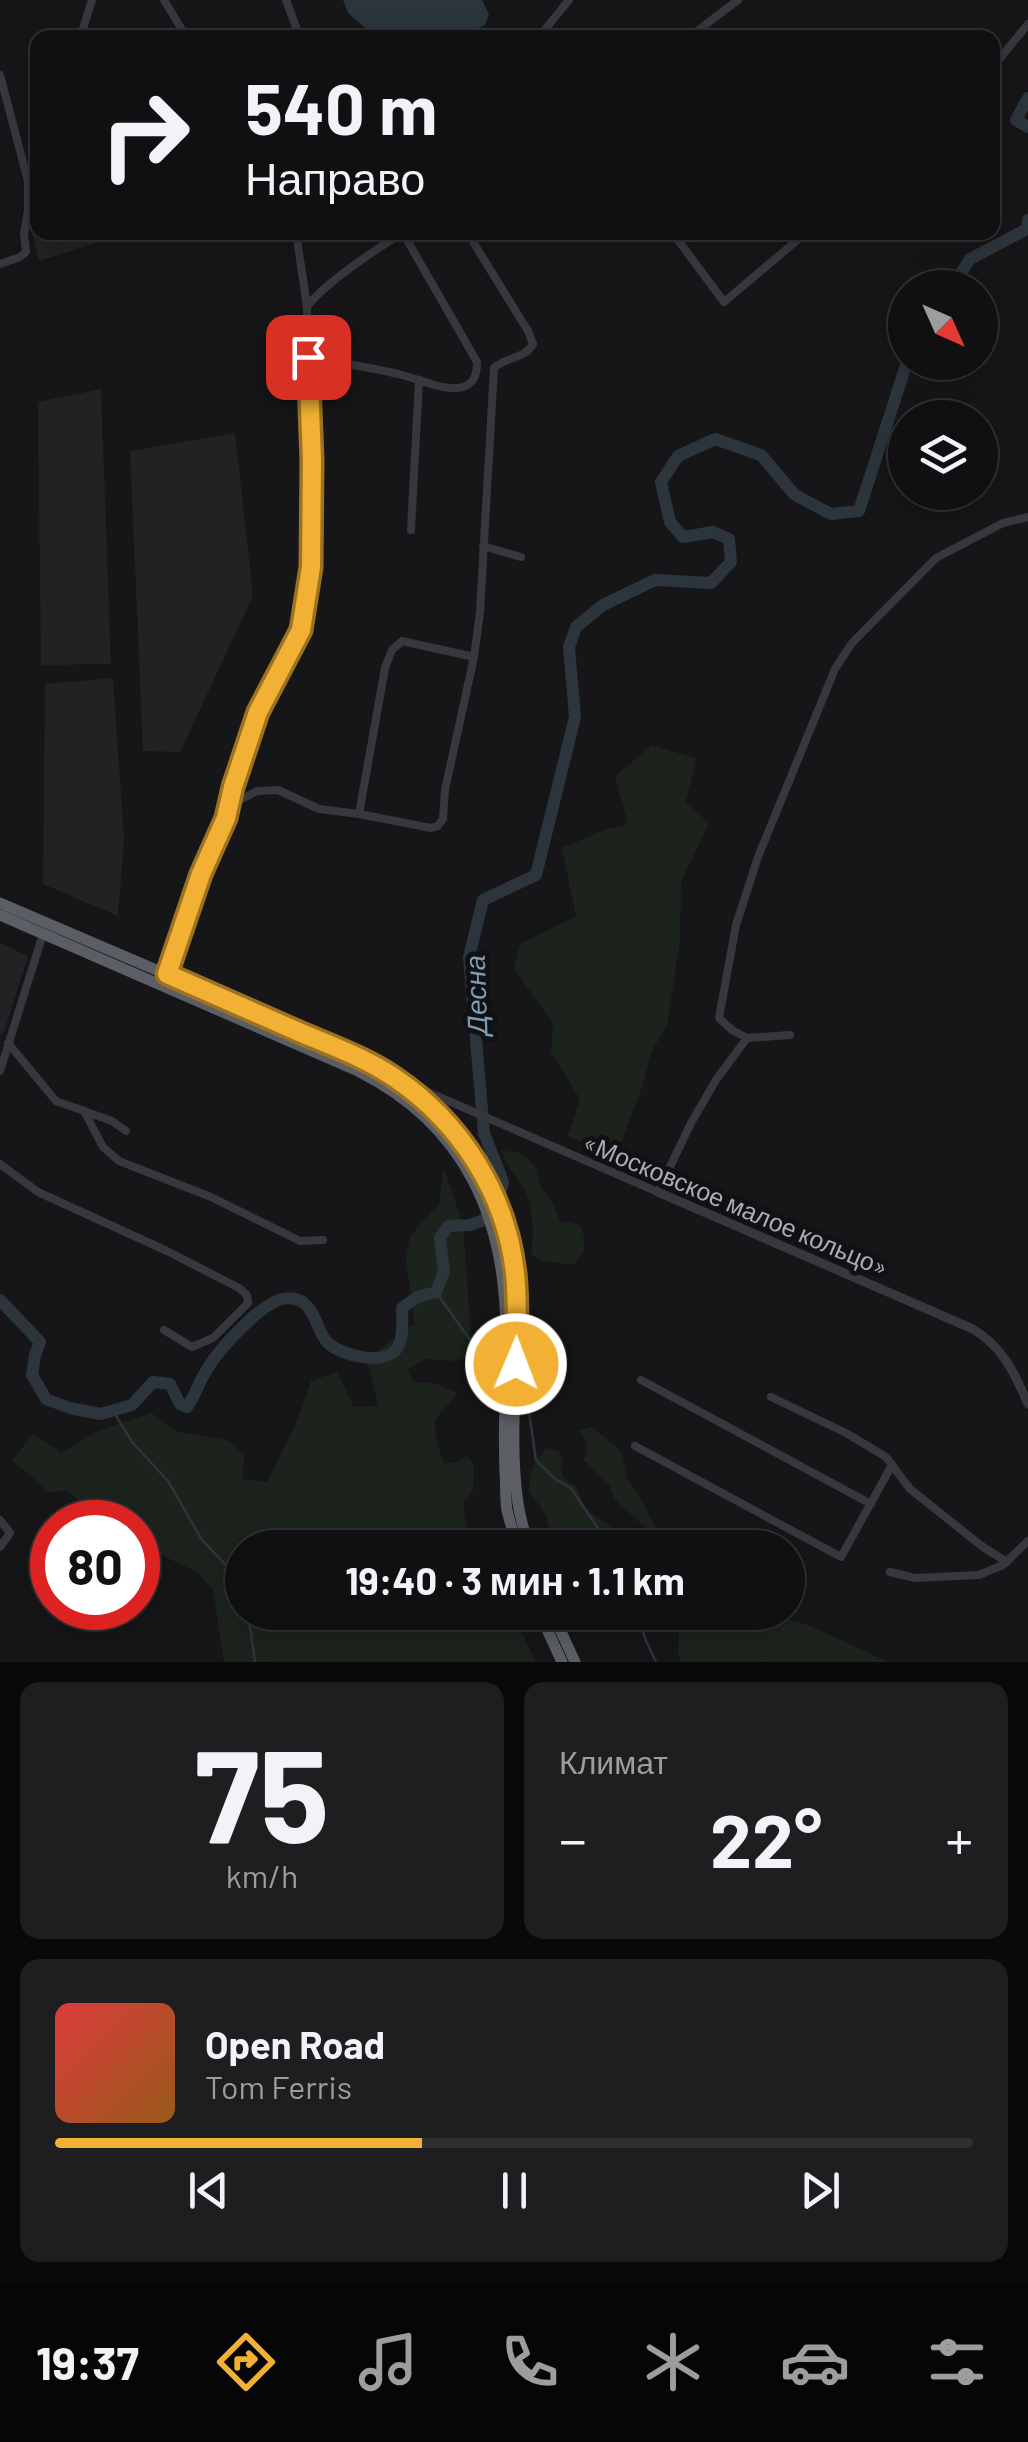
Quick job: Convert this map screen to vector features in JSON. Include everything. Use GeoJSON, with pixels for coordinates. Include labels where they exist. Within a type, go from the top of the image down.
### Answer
{"type":"FeatureCollection","features":[{"type":"Feature","properties":{"kind":"highway"},"geometry":{"type":"LineString","coordinates":[[0,903],[364,1059],[396,1078],[443,1127]]}},
{"type":"Feature","properties":{"kind":"highway"},"geometry":{"type":"LineString","coordinates":[[0,915],[358,1071],[468,1148],[495,1198],[510,1244],[504,1456],[512,1530]]}},
{"type":"Feature","properties":{"kind":"highway"},"geometry":{"type":"LineString","coordinates":[[509,1274],[517,1333],[514,1439],[518,1505],[524,1530]]}},
{"type":"Feature","properties":{"kind":"highway"},"geometry":{"type":"LineString","coordinates":[[547,1630],[562,1662]]}},
{"type":"Feature","properties":{"kind":"highway"},"geometry":{"type":"LineString","coordinates":[[560,1630],[575,1662]]}},
{"type":"Feature","properties":{"kind":"street"},"geometry":{"type":"LineString","coordinates":[[83,30],[92,0]]}},
{"type":"Feature","properties":{"kind":"street"},"geometry":{"type":"LineString","coordinates":[[164,0],[182,30]]}},
{"type":"Feature","properties":{"kind":"street"},"geometry":{"type":"LineString","coordinates":[[286,0],[297,30]]}},
{"type":"Feature","properties":{"kind":"street"},"geometry":{"type":"LineString","coordinates":[[545,30],[569,0]]}},
{"type":"Feature","properties":{"kind":"street"},"geometry":{"type":"LineString","coordinates":[[699,30],[738,0]]}},
{"type":"Feature","properties":{"kind":"street"},"geometry":{"type":"LineString","coordinates":[[1000,58],[1028,24]]}},
{"type":"Feature","properties":{"kind":"street"},"geometry":{"type":"LineString","coordinates":[[0,75],[28,180],[26,252],[0,264]]}},
{"type":"Feature","properties":{"kind":"street"},"geometry":{"type":"LineString","coordinates":[[28,180],[30,175]]}},
{"type":"Feature","properties":{"kind":"street"},"geometry":{"type":"LineString","coordinates":[[167,974],[201,874],[226,818],[258,712],[301,630],[311,567],[312,460],[306,308],[297,240]]}},
{"type":"Feature","properties":{"kind":"street"},"geometry":{"type":"LineString","coordinates":[[306,308],[340,277],[394,240]]}},
{"type":"Feature","properties":{"kind":"street"},"geometry":{"type":"LineString","coordinates":[[308,357],[452,388],[468,386],[476,376],[477,362],[408,240]]}},
{"type":"Feature","properties":{"kind":"street"},"geometry":{"type":"LineString","coordinates":[[226,818],[238,802],[257,791],[278,790],[319,809],[431,828],[444,818],[447,780],[480,612],[494,368],[533,347],[528,330],[472,240]]}},
{"type":"Feature","properties":{"kind":"street"},"geometry":{"type":"LineString","coordinates":[[678,240],[724,302],[798,240]]}},
{"type":"Feature","properties":{"kind":"street"},"geometry":{"type":"LineString","coordinates":[[411,530],[420,380]]}},
{"type":"Feature","properties":{"kind":"street"},"geometry":{"type":"LineString","coordinates":[[790,1035],[748,1038],[719,1018],[736,925],[777,808],[835,669],[852,643],[936,558],[1003,523],[1028,517]]}},
{"type":"Feature","properties":{"kind":"street"},"geometry":{"type":"LineString","coordinates":[[483,546],[521,556]]}},
{"type":"Feature","properties":{"kind":"street"},"geometry":{"type":"LineString","coordinates":[[358,814],[382,681],[395,646],[402,641],[474,657]]}},
{"type":"Feature","properties":{"kind":"street"},"geometry":{"type":"LineString","coordinates":[[0,1071],[42,934]]}},
{"type":"Feature","properties":{"kind":"street"},"geometry":{"type":"LineString","coordinates":[[658,1192],[716,1080],[748,1038]]}},
{"type":"Feature","properties":{"kind":"street"},"geometry":{"type":"LineString","coordinates":[[8,1043],[56,1101],[112,1121],[126,1132]]}},
{"type":"Feature","properties":{"kind":"street","name":"«Московское малое кольцо»"},"geometry":{"type":"LineString","coordinates":[[396,1078],[982,1334],[1004,1356],[1028,1402]]}},
{"type":"Feature","properties":{"kind":"street"},"geometry":{"type":"LineString","coordinates":[[84,1111],[102,1146],[119,1162],[211,1197],[300,1241],[323,1240]]}},
{"type":"Feature","properties":{"kind":"street"},"geometry":{"type":"LineString","coordinates":[[0,1164],[38,1192],[167,1252],[247,1295],[248,1303],[213,1338],[192,1347],[164,1330]]}},
{"type":"Feature","properties":{"kind":"street"},"geometry":{"type":"LineString","coordinates":[[641,1380],[870,1504]]}},
{"type":"Feature","properties":{"kind":"street"},"geometry":{"type":"LineString","coordinates":[[772,1397],[886,1457],[910,1489],[1006,1562]]}},
{"type":"Feature","properties":{"kind":"street"},"geometry":{"type":"LineString","coordinates":[[635,1446],[841,1557],[892,1465]]}},
{"type":"Feature","properties":{"kind":"street"},"geometry":{"type":"LineString","coordinates":[[0,1520],[10,1534],[0,1547]]}},
{"type":"Feature","properties":{"kind":"street"},"geometry":{"type":"LineString","coordinates":[[890,1572],[914,1578],[979,1575],[1006,1562],[1028,1541]]}},
{"type":"Feature","properties":{"kind":"shaded area"},"geometry":{"type":"Polygon","coordinates":[[[343,0],[482,0],[489,14],[485,25],[474,30],[368,30],[348,13],[343,0]]]}},
{"type":"Feature","properties":{"kind":"shaded area"},"geometry":{"type":"Polygon","coordinates":[[[34,240],[106,240],[39,261],[34,240]]]}},
{"type":"Feature","properties":{"kind":"shaded area"},"geometry":{"type":"Polygon","coordinates":[[[101,389],[111,664],[41,665],[38,402],[101,389]]]}},
{"type":"Feature","properties":{"kind":"shaded area"},"geometry":{"type":"Polygon","coordinates":[[[235,433],[253,596],[180,752],[143,751],[130,451],[235,433]]]}},
{"type":"Feature","properties":{"kind":"shaded area"},"geometry":{"type":"Polygon","coordinates":[[[113,678],[124,839],[118,916],[43,884],[45,684],[113,678]]]}},
{"type":"Feature","properties":{"kind":"shaded area"},"geometry":{"type":"Polygon","coordinates":[[[652,745],[697,759],[685,802],[709,823],[681,882],[680,939],[667,1026],[652,1050],[616,1156],[568,1136],[580,1099],[551,1052],[553,1023],[514,969],[520,944],[576,916],[562,848],[628,824],[615,777],[652,745]]]}},
{"type":"Feature","properties":{"kind":"shaded area"},"geometry":{"type":"Polygon","coordinates":[[[0,943],[28,956],[0,1036],[0,943]]]}},
{"type":"Feature","properties":{"kind":"shaded area"},"geometry":{"type":"Polygon","coordinates":[[[502,1151],[518,1152],[535,1165],[540,1186],[554,1204],[560,1224],[571,1222],[581,1227],[584,1248],[573,1265],[541,1260],[531,1254],[529,1202],[502,1151]]]}},
{"type":"Feature","properties":{"kind":"shaded area"},"geometry":{"type":"Polygon","coordinates":[[[444,1168],[463,1224],[470,1358],[425,1359],[407,1370],[415,1382],[437,1384],[456,1393],[440,1413],[435,1431],[444,1464],[467,1456],[474,1464],[473,1491],[463,1502],[467,1530],[225,1530],[225,1630],[519,1630],[536,1662],[224,1662],[213,1590],[197,1572],[160,1554],[160,1500],[79,1500],[67,1491],[49,1492],[12,1460],[34,1434],[61,1453],[98,1431],[151,1413],[178,1432],[230,1441],[244,1456],[242,1479],[267,1482],[298,1419],[311,1381],[337,1372],[354,1407],[378,1406],[367,1359],[415,1324],[406,1259],[410,1236],[439,1204],[444,1168]]]}},
{"type":"Feature","properties":{"kind":"shaded area"},"geometry":{"type":"Polygon","coordinates":[[[591,1427],[617,1447],[623,1456],[626,1478],[659,1530],[649,1530],[618,1503],[609,1484],[584,1460],[587,1444],[578,1431],[591,1427]]]}},
{"type":"Feature","properties":{"kind":"shaded area"},"geometry":{"type":"Polygon","coordinates":[[[547,1449],[558,1450],[565,1480],[575,1485],[591,1513],[617,1530],[549,1530],[546,1515],[529,1492],[538,1458],[547,1449]]]}},
{"type":"Feature","properties":{"kind":"shaded area"},"geometry":{"type":"Polygon","coordinates":[[[805,1624],[888,1662],[681,1662],[679,1630],[805,1630],[805,1624]]]}},
{"type":"Feature","properties":{"kind":"waterway","name":"Десна"},"geometry":{"type":"LineString","coordinates":[[1028,98],[1016,120],[1028,127]]}},
{"type":"Feature","properties":{"kind":"waterway","name":"Десна"},"geometry":{"type":"LineString","coordinates":[[963,270],[970,259],[1027,229],[1028,220]]}},
{"type":"Feature","properties":{"kind":"waterway","name":"Десна"},"geometry":{"type":"LineString","coordinates":[[0,1300],[40,1342],[32,1375],[46,1399],[101,1414],[132,1405],[153,1382],[170,1384],[180,1404],[187,1407],[228,1342],[262,1310],[282,1299],[304,1303],[324,1339],[335,1348],[374,1358],[384,1357],[398,1347],[402,1308],[417,1297],[436,1292],[444,1272],[440,1238],[448,1226],[484,1220],[499,1198],[503,1182],[484,1133],[469,957],[483,900],[536,875],[575,717],[569,647],[576,627],[603,605],[655,580],[711,583],[731,562],[729,539],[713,532],[683,537],[670,522],[661,482],[678,456],[715,439],[761,455],[795,495],[831,514],[859,511],[901,380]]}},
{"type":"Feature","properties":{"kind":"waterway"},"geometry":{"type":"LineString","coordinates":[[436,1292],[488,1365]]}},
{"type":"Feature","properties":{"kind":"waterway"},"geometry":{"type":"LineString","coordinates":[[528,1405],[536,1460],[571,1488],[599,1530]]}},
{"type":"Feature","properties":{"kind":"waterway"},"geometry":{"type":"LineString","coordinates":[[113,1411],[132,1442],[168,1481],[202,1540],[225,1564]]}},
{"type":"Feature","properties":{"kind":"waterway"},"geometry":{"type":"LineString","coordinates":[[251,1630],[255,1662]]}},
{"type":"Feature","properties":{"kind":"waterway"},"geometry":{"type":"LineString","coordinates":[[643,1630],[656,1662]]}},
{"type":"Feature","properties":{"kind":"route"},"geometry":{"type":"LineString","coordinates":[[308,357],[311,567],[301,630],[258,712],[226,818],[201,874],[167,974],[364,1059],[396,1078],[446,1122],[484,1174],[510,1244],[515,1274],[516,1364]]}}]}
